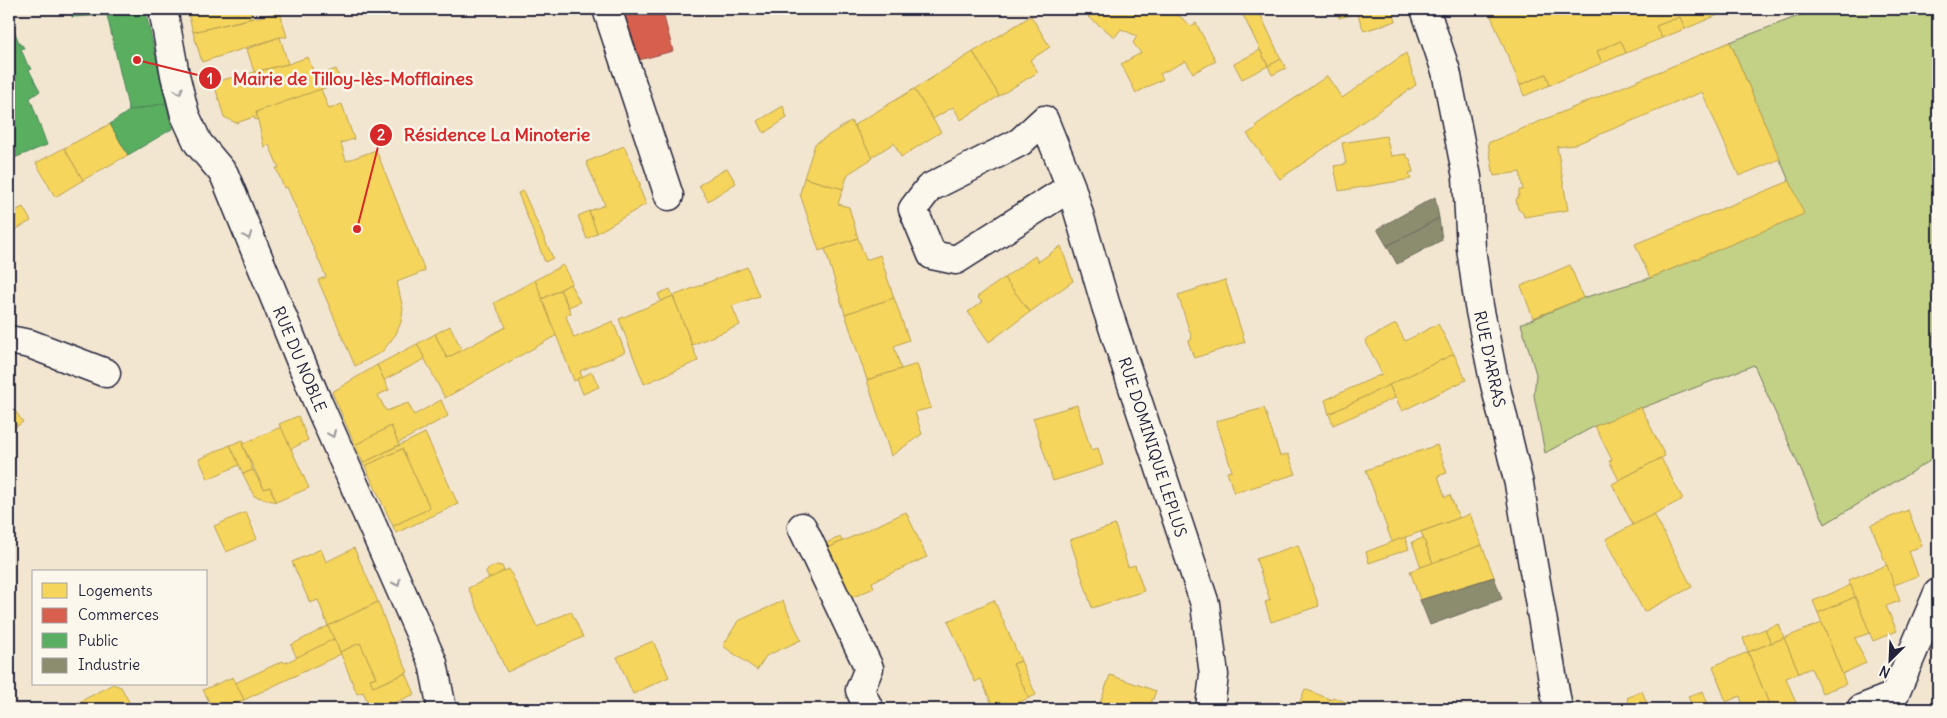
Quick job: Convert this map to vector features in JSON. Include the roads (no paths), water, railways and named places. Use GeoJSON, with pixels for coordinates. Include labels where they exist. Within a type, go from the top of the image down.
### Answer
{"type":"FeatureCollection","features":[{"type":"Feature","properties":{"kind":"street","name":"RUE DU NOBLE"},"geometry":{"type":"LineString","coordinates":[[163,9],[174,75],[185,116],[198,143],[224,174],[315,396],[433,663],[442,709]]}},
{"type":"Feature","properties":{"kind":"street"},"geometry":{"type":"LineString","coordinates":[[607,9],[669,196]]}},
{"type":"Feature","properties":{"kind":"street","name":"RUE D'ARRAS"},"geometry":{"type":"LineString","coordinates":[[1425,9],[1446,71],[1467,176],[1471,248],[1479,306],[1493,376],[1519,484],[1558,709]]}},
{"type":"Feature","properties":{"kind":"street","name":"RUE DOMINIQUE LEPLUS"},"geometry":{"type":"LineString","coordinates":[[1071,187],[956,260],[932,255],[913,209],[929,188],[1020,142],[1044,120],[1071,187],[1106,306],[1205,604],[1214,675],[1210,709]]}},
{"type":"Feature","properties":{"kind":"street"},"geometry":{"type":"LineString","coordinates":[[9,340],[30,344],[106,372]]}},
{"type":"Feature","properties":{"kind":"street"},"geometry":{"type":"LineString","coordinates":[[802,527],[869,668],[860,690],[869,709]]}},
{"type":"Feature","properties":{"kind":"street"},"geometry":{"type":"LineString","coordinates":[[1861,709],[1897,703],[1938,593]]}},
{"type":"Feature","properties":{"kind":"place","name":"Mairie de Tilloy-lès-Mofflaines"},"geometry":{"type":"Point","coordinates":[137,60]}},
{"type":"Feature","properties":{"kind":"place","name":"Résidence La Minoterie"},"geometry":{"type":"Point","coordinates":[357,229]}}]}
